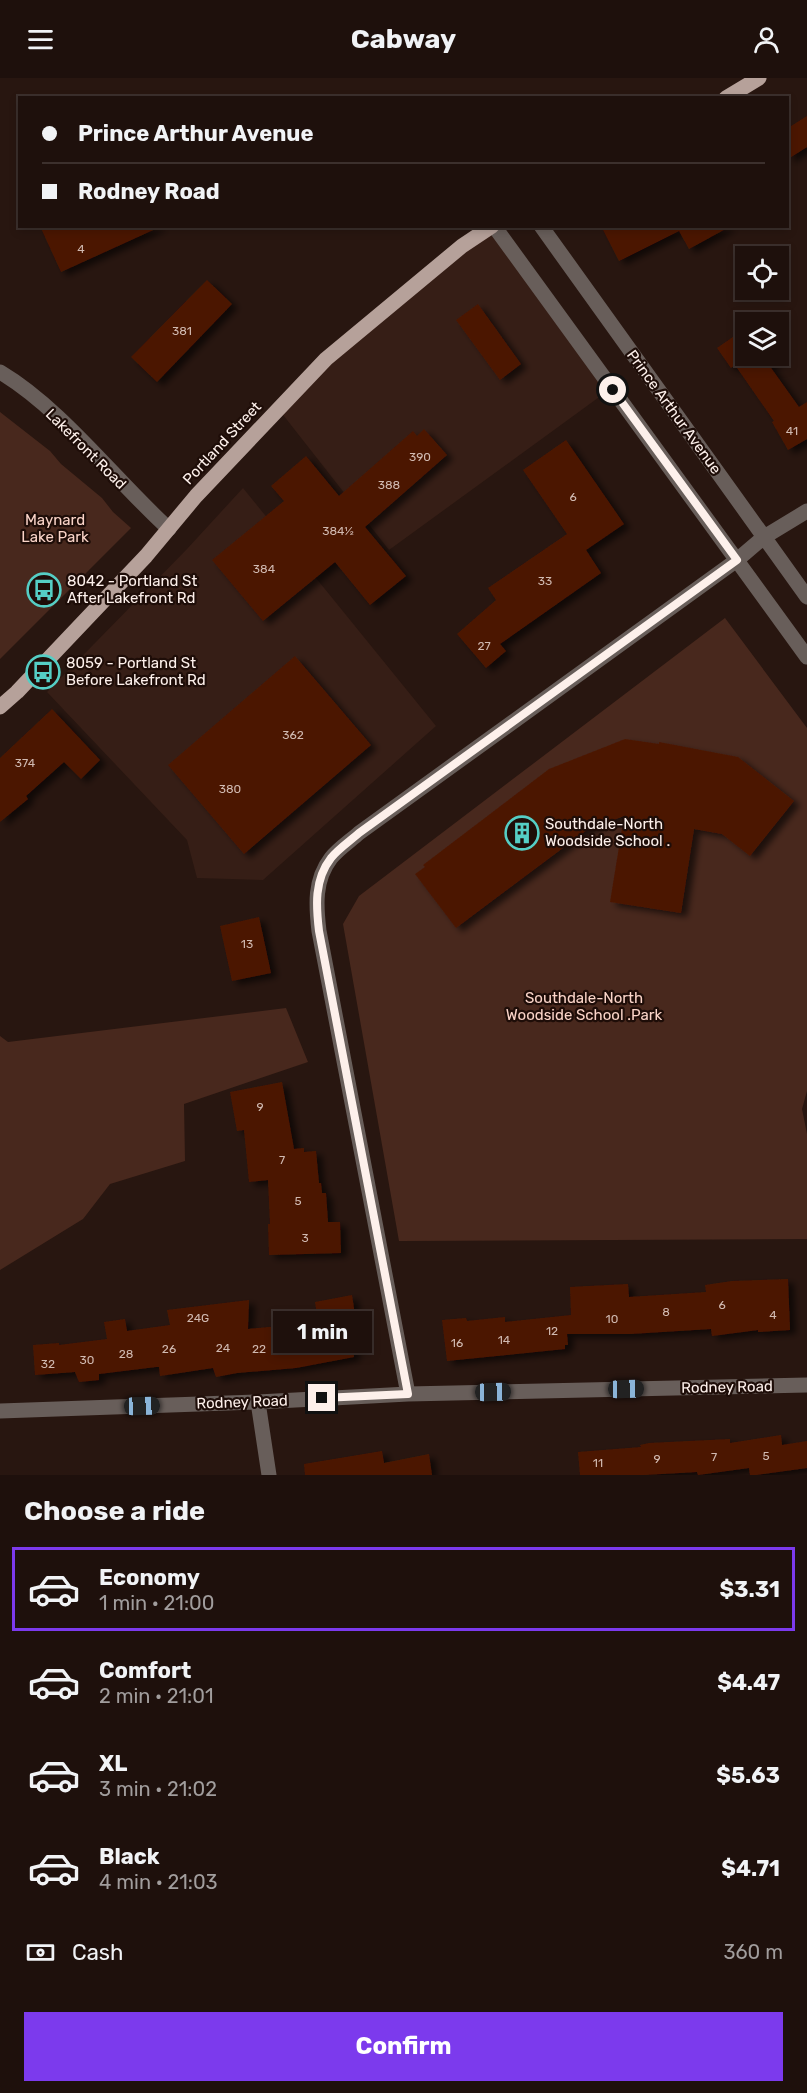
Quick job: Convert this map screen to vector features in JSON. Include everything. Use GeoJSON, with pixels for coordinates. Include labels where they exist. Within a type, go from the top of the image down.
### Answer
{"type":"FeatureCollection","features":[{"type":"Feature","properties":{"kind":"main road"},"geometry":{"type":"LineString","coordinates":[[729,96],[759,78]]}},
{"type":"Feature","properties":{"kind":"main road","name":"Portland Street"},"geometry":{"type":"LineString","coordinates":[[0,707],[64,642],[169,529],[196,496],[326,359],[462,246],[490,228]]}},
{"type":"Feature","properties":{"kind":"street"},"geometry":{"type":"LineString","coordinates":[[494,228],[807,657]]}},
{"type":"Feature","properties":{"kind":"street","name":"Prince Arthur Avenue"},"geometry":{"type":"LineString","coordinates":[[542,228],[807,597]]}},
{"type":"Feature","properties":{"kind":"street","name":"Lakefront Road"},"geometry":{"type":"LineString","coordinates":[[0,372],[18,383],[74,433],[169,529]]}},
{"type":"Feature","properties":{"kind":"street"},"geometry":{"type":"LineString","coordinates":[[408,1394],[319,931],[315,905],[319,882],[330,858],[359,833],[737,560],[764,537],[807,511]]}},
{"type":"Feature","properties":{"kind":"street","name":"Rodney Road"},"geometry":{"type":"LineString","coordinates":[[0,1411],[408,1394],[807,1385]]}},
{"type":"Feature","properties":{"kind":"street"},"geometry":{"type":"LineString","coordinates":[[258,1402],[269,1475]]}},
{"type":"Feature","properties":{"kind":"shaded area"},"geometry":{"type":"Polygon","coordinates":[[[493,228],[613,387],[389,550],[280,411],[331,356],[493,228]]]}},
{"type":"Feature","properties":{"kind":"shaded area"},"geometry":{"type":"Polygon","coordinates":[[[243,488],[436,726],[263,880],[197,878],[187,840],[47,692],[187,549],[243,488]]]}},
{"type":"Feature","properties":{"kind":"green space","name":"Maynard Lake Park"},"geometry":{"type":"Polygon","coordinates":[[[0,412],[50,451],[61,464],[102,498],[113,512],[131,528],[0,659],[0,412]]]}},
{"type":"Feature","properties":{"kind":"green space","name":"Southdale-North Woodside School .Park"},"geometry":{"type":"Polygon","coordinates":[[[725,618],[807,728],[807,1091],[802,1109],[807,1134],[807,1239],[399,1241],[343,924],[359,896],[725,618]]]}},
{"type":"Feature","properties":{"kind":"green space"},"geometry":{"type":"Polygon","coordinates":[[[286,1008],[308,1062],[184,1104],[185,1161],[110,1184],[83,1219],[0,1270],[0,1036],[8,1042],[286,1008]]]}},
{"type":"Feature","properties":{"kind":"building"},"geometry":{"type":"Polygon","coordinates":[[[807,116],[807,147],[789,158],[789,127],[807,116]]]}},
{"type":"Feature","properties":{"kind":"building"},"geometry":{"type":"Polygon","coordinates":[[[41,228],[158,228],[61,272],[41,228]]]}},
{"type":"Feature","properties":{"kind":"building"},"geometry":{"type":"Polygon","coordinates":[[[602,228],[727,228],[689,249],[679,231],[619,261],[602,228]]]}},
{"type":"Feature","properties":{"kind":"building"},"geometry":{"type":"Polygon","coordinates":[[[207,280],[232,304],[157,382],[131,357],[207,280]]]}},
{"type":"Feature","properties":{"kind":"building"},"geometry":{"type":"Polygon","coordinates":[[[478,304],[521,364],[500,380],[456,320],[478,304]]]}},
{"type":"Feature","properties":{"kind":"building"},"geometry":{"type":"Polygon","coordinates":[[[735,336],[735,365],[731,368],[717,348],[735,336]]]}},
{"type":"Feature","properties":{"kind":"building"},"geometry":{"type":"Polygon","coordinates":[[[736,366],[770,366],[799,407],[807,402],[807,439],[788,450],[772,422],[774,421],[736,366]]]}},
{"type":"Feature","properties":{"kind":"building"},"geometry":{"type":"Polygon","coordinates":[[[424,429],[447,455],[365,527],[406,576],[370,605],[335,562],[263,621],[212,560],[284,501],[271,486],[306,456],[339,496],[413,431],[417,436],[424,429]]]}},
{"type":"Feature","properties":{"kind":"building"},"geometry":{"type":"Polygon","coordinates":[[[566,440],[624,524],[586,550],[601,573],[500,644],[506,651],[486,668],[457,634],[496,600],[488,588],[567,534],[523,470],[566,440]]]}},
{"type":"Feature","properties":{"kind":"building"},"geometry":{"type":"Polygon","coordinates":[[[295,656],[371,745],[244,854],[168,765],[295,656]]]}},
{"type":"Feature","properties":{"kind":"building"},"geometry":{"type":"Polygon","coordinates":[[[52,709],[100,760],[81,779],[64,762],[26,796],[28,799],[0,822],[0,758],[52,709]]]}},
{"type":"Feature","properties":{"kind":"building","name":"Southdale-North Woodside School ."},"geometry":{"type":"Polygon","coordinates":[[[625,739],[659,744],[659,742],[738,757],[794,801],[750,856],[722,834],[694,829],[681,913],[610,902],[624,816],[587,830],[456,928],[415,874],[425,867],[423,865],[549,769],[625,739]]]}},
{"type":"Feature","properties":{"kind":"building"},"geometry":{"type":"Polygon","coordinates":[[[259,917],[271,973],[232,981],[220,926],[259,917]]]}},
{"type":"Feature","properties":{"kind":"building"},"geometry":{"type":"Polygon","coordinates":[[[282,1082],[294,1149],[304,1148],[304,1152],[316,1151],[319,1183],[321,1183],[322,1193],[326,1193],[328,1222],[340,1222],[341,1253],[269,1255],[268,1180],[249,1182],[244,1130],[237,1131],[230,1092],[282,1082]]]}},
{"type":"Feature","properties":{"kind":"building"},"geometry":{"type":"Polygon","coordinates":[[[788,1279],[790,1330],[758,1332],[758,1330],[712,1336],[711,1329],[630,1334],[567,1334],[568,1345],[565,1345],[565,1349],[447,1361],[442,1320],[466,1318],[467,1321],[505,1317],[505,1322],[571,1315],[570,1287],[628,1284],[629,1297],[706,1292],[705,1285],[732,1281],[788,1279]]]}},
{"type":"Feature","properties":{"kind":"building"},"geometry":{"type":"Polygon","coordinates":[[[352,1295],[358,1335],[352,1336],[354,1357],[296,1368],[216,1377],[213,1368],[160,1376],[159,1367],[99,1374],[99,1380],[79,1382],[75,1372],[35,1375],[33,1345],[59,1343],[59,1345],[107,1339],[104,1322],[125,1319],[127,1331],[170,1325],[167,1310],[249,1300],[248,1329],[290,1325],[290,1319],[317,1315],[315,1302],[352,1295]]]}},
{"type":"Feature","properties":{"kind":"building"},"geometry":{"type":"Polygon","coordinates":[[[781,1435],[782,1445],[807,1441],[807,1468],[756,1475],[750,1475],[749,1468],[698,1475],[697,1472],[580,1475],[578,1452],[641,1447],[640,1445],[649,1443],[730,1439],[730,1443],[781,1435]]]}},
{"type":"Feature","properties":{"kind":"building"},"geometry":{"type":"Polygon","coordinates":[[[382,1451],[384,1463],[429,1454],[432,1475],[305,1475],[304,1464],[382,1451]]]}},
{"type":"Feature","properties":{"kind":"place","name":"8042 - Portland St After Lakefront Rd"},"geometry":{"type":"Point","coordinates":[44,590]}},
{"type":"Feature","properties":{"kind":"place","name":"8059 - Portland St Before Lakefront Rd"},"geometry":{"type":"Point","coordinates":[43,672]}},
{"type":"Feature","properties":{"kind":"place","name":"Southdale-North Woodside School ."},"geometry":{"type":"Point","coordinates":[522,833]}},
{"type":"Feature","properties":{"kind":"route"},"geometry":{"type":"LineString","coordinates":[[322,1398],[408,1394],[315,905],[319,882],[330,858],[359,833],[737,560],[613,390]]}}]}
